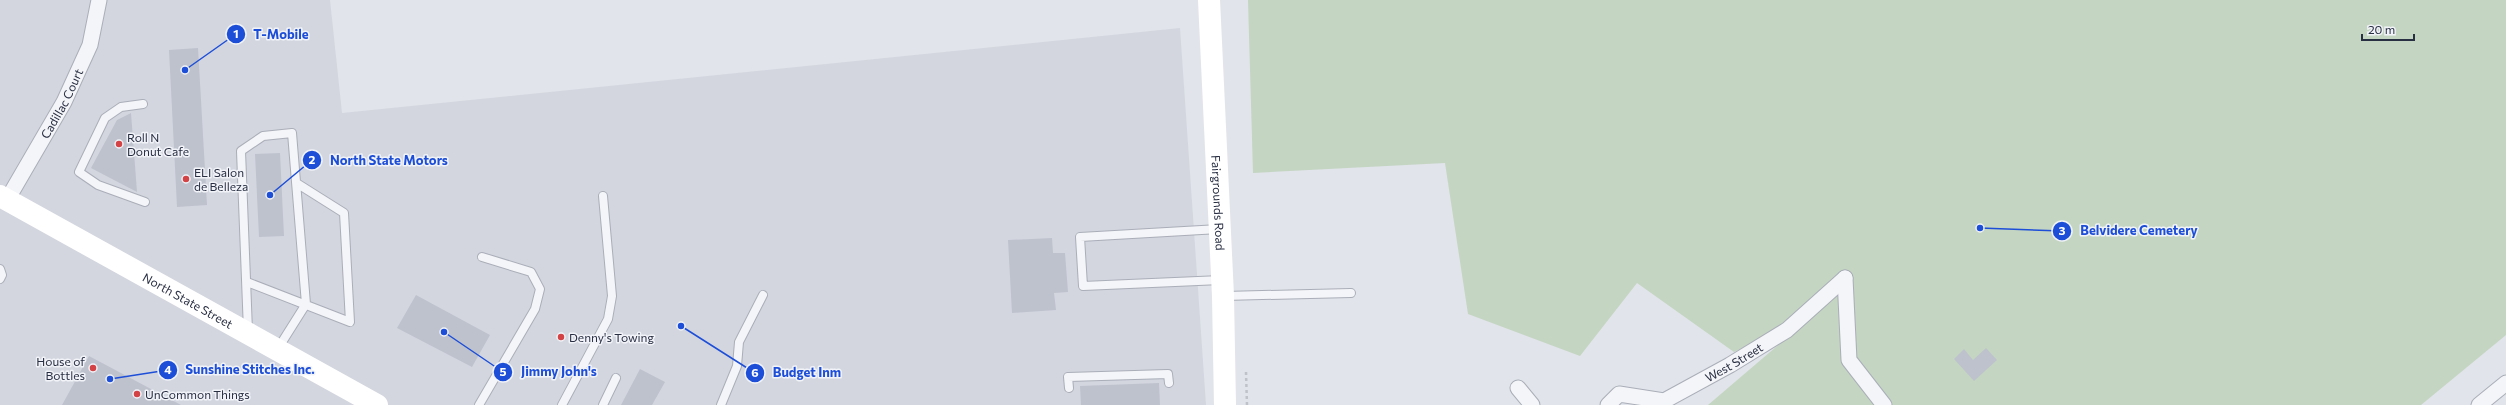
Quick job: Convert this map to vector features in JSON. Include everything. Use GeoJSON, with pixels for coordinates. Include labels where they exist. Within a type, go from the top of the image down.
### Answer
{"type":"FeatureCollection","features":[{"type":"Feature","properties":{"kind":"main road","name":"Fairgrounds Road"},"geometry":{"type":"LineString","coordinates":[[1209,0],[1220,228],[1225,405]]}},
{"type":"Feature","properties":{"kind":"main road","name":"North State Street"},"geometry":{"type":"LineString","coordinates":[[3,198],[377,405]]}},
{"type":"Feature","properties":{"kind":"street","name":"Cadillac Court"},"geometry":{"type":"LineString","coordinates":[[3,198],[64,102],[90,45],[99,0]]}},
{"type":"Feature","properties":{"kind":"street","name":"West Street"},"geometry":{"type":"LineString","coordinates":[[1608,405],[1619,394],[1664,401],[1724,369],[1786,330],[1845,278],[1850,360],[1884,405]]}},
{"type":"Feature","properties":{"kind":"street"},"geometry":{"type":"LineString","coordinates":[[2479,405],[2506,383]]}},
{"type":"Feature","properties":{"kind":"street"},"geometry":{"type":"LineString","coordinates":[[1518,388],[1532,405]]}},
{"type":"Feature","properties":{"kind":"lane"},"geometry":{"type":"LineString","coordinates":[[143,104],[121,107],[105,118],[79,172],[98,185],[145,202]]}},
{"type":"Feature","properties":{"kind":"lane"},"geometry":{"type":"LineString","coordinates":[[248,334],[242,151],[263,136],[292,133],[298,184],[306,304],[277,350]]}},
{"type":"Feature","properties":{"kind":"lane"},"geometry":{"type":"LineString","coordinates":[[247,282],[350,322],[344,213],[298,184]]}},
{"type":"Feature","properties":{"kind":"lane"},"geometry":{"type":"LineString","coordinates":[[562,405],[608,319],[612,296],[603,196]]}},
{"type":"Feature","properties":{"kind":"lane"},"geometry":{"type":"LineString","coordinates":[[1220,228],[1080,237],[1083,286],[1222,288],[1351,293]]}},
{"type":"Feature","properties":{"kind":"lane"},"geometry":{"type":"LineString","coordinates":[[479,405],[535,309],[540,289],[531,272],[482,257]]}},
{"type":"Feature","properties":{"kind":"lane"},"geometry":{"type":"LineString","coordinates":[[0,270],[2,275],[0,279]]}},
{"type":"Feature","properties":{"kind":"lane"},"geometry":{"type":"LineString","coordinates":[[722,405],[737,366],[739,342],[764,295]]}},
{"type":"Feature","properties":{"kind":"lane"},"geometry":{"type":"LineString","coordinates":[[1069,388],[1068,377],[1168,374],[1169,383]]}},
{"type":"Feature","properties":{"kind":"lane"},"geometry":{"type":"LineString","coordinates":[[603,405],[616,378]]}},
{"type":"Feature","properties":{"kind":"shaded area"},"geometry":{"type":"Polygon","coordinates":[[[0,0],[330,0],[342,113],[1180,28],[1206,405],[0,405],[0,0]]]}},
{"type":"Feature","properties":{"kind":"green space"},"geometry":{"type":"Polygon","coordinates":[[[1248,0],[2506,0],[2506,335],[2421,405],[1708,405],[1846,287],[1761,339],[1734,352],[1637,283],[1580,356],[1468,314],[1445,163],[1253,173],[1248,0]]]}},
{"type":"Feature","properties":{"kind":"building"},"geometry":{"type":"Polygon","coordinates":[[[198,48],[207,205],[177,207],[169,50],[198,48]]]}},
{"type":"Feature","properties":{"kind":"building","name":"Roll N Donut Cafe"},"geometry":{"type":"Polygon","coordinates":[[[131,113],[137,192],[91,168],[117,120],[131,113]]]}},
{"type":"Feature","properties":{"kind":"building"},"geometry":{"type":"Polygon","coordinates":[[[280,153],[284,236],[259,237],[255,154],[280,153]]]}},
{"type":"Feature","properties":{"kind":"building"},"geometry":{"type":"Polygon","coordinates":[[[1052,238],[1053,253],[1065,253],[1068,292],[1054,293],[1056,310],[1012,313],[1008,240],[1052,238]]]}},
{"type":"Feature","properties":{"kind":"building"},"geometry":{"type":"Polygon","coordinates":[[[416,295],[490,335],[472,367],[397,328],[416,295]]]}},
{"type":"Feature","properties":{"kind":"building"},"geometry":{"type":"Polygon","coordinates":[[[1986,348],[1997,360],[1974,381],[1954,359],[1964,349],[1973,360],[1986,348]]]}},
{"type":"Feature","properties":{"kind":"building"},"geometry":{"type":"Polygon","coordinates":[[[89,356],[181,405],[62,405],[89,356]]]}},
{"type":"Feature","properties":{"kind":"building"},"geometry":{"type":"Polygon","coordinates":[[[640,369],[665,382],[652,405],[621,405],[640,369]]]}},
{"type":"Feature","properties":{"kind":"building"},"geometry":{"type":"Polygon","coordinates":[[[1159,383],[1160,405],[1081,405],[1080,386],[1159,383]]]}},
{"type":"Feature","properties":{"kind":"place","name":"T-Mobile"},"geometry":{"type":"Point","coordinates":[185,70]}},
{"type":"Feature","properties":{"kind":"place","name":"Roll N Donut Cafe"},"geometry":{"type":"Point","coordinates":[119,144]}},
{"type":"Feature","properties":{"kind":"place","name":"ELI Salon de Belleza"},"geometry":{"type":"Point","coordinates":[186,179]}},
{"type":"Feature","properties":{"kind":"place","name":"North State Motors"},"geometry":{"type":"Point","coordinates":[270,195]}},
{"type":"Feature","properties":{"kind":"place","name":"Belvidere Cemetery"},"geometry":{"type":"Point","coordinates":[1980,228]}},
{"type":"Feature","properties":{"kind":"place","name":"Budget Inm"},"geometry":{"type":"Point","coordinates":[681,326]}},
{"type":"Feature","properties":{"kind":"place","name":"Jimmy John's"},"geometry":{"type":"Point","coordinates":[444,332]}},
{"type":"Feature","properties":{"kind":"place","name":"Denny's Towing"},"geometry":{"type":"Point","coordinates":[561,337]}},
{"type":"Feature","properties":{"kind":"place","name":"House of Bottles"},"geometry":{"type":"Point","coordinates":[93,368]}},
{"type":"Feature","properties":{"kind":"place","name":"Sunshine Stitches Inc."},"geometry":{"type":"Point","coordinates":[110,379]}},
{"type":"Feature","properties":{"kind":"place","name":"UnCommon Things"},"geometry":{"type":"Point","coordinates":[137,394]}}]}
